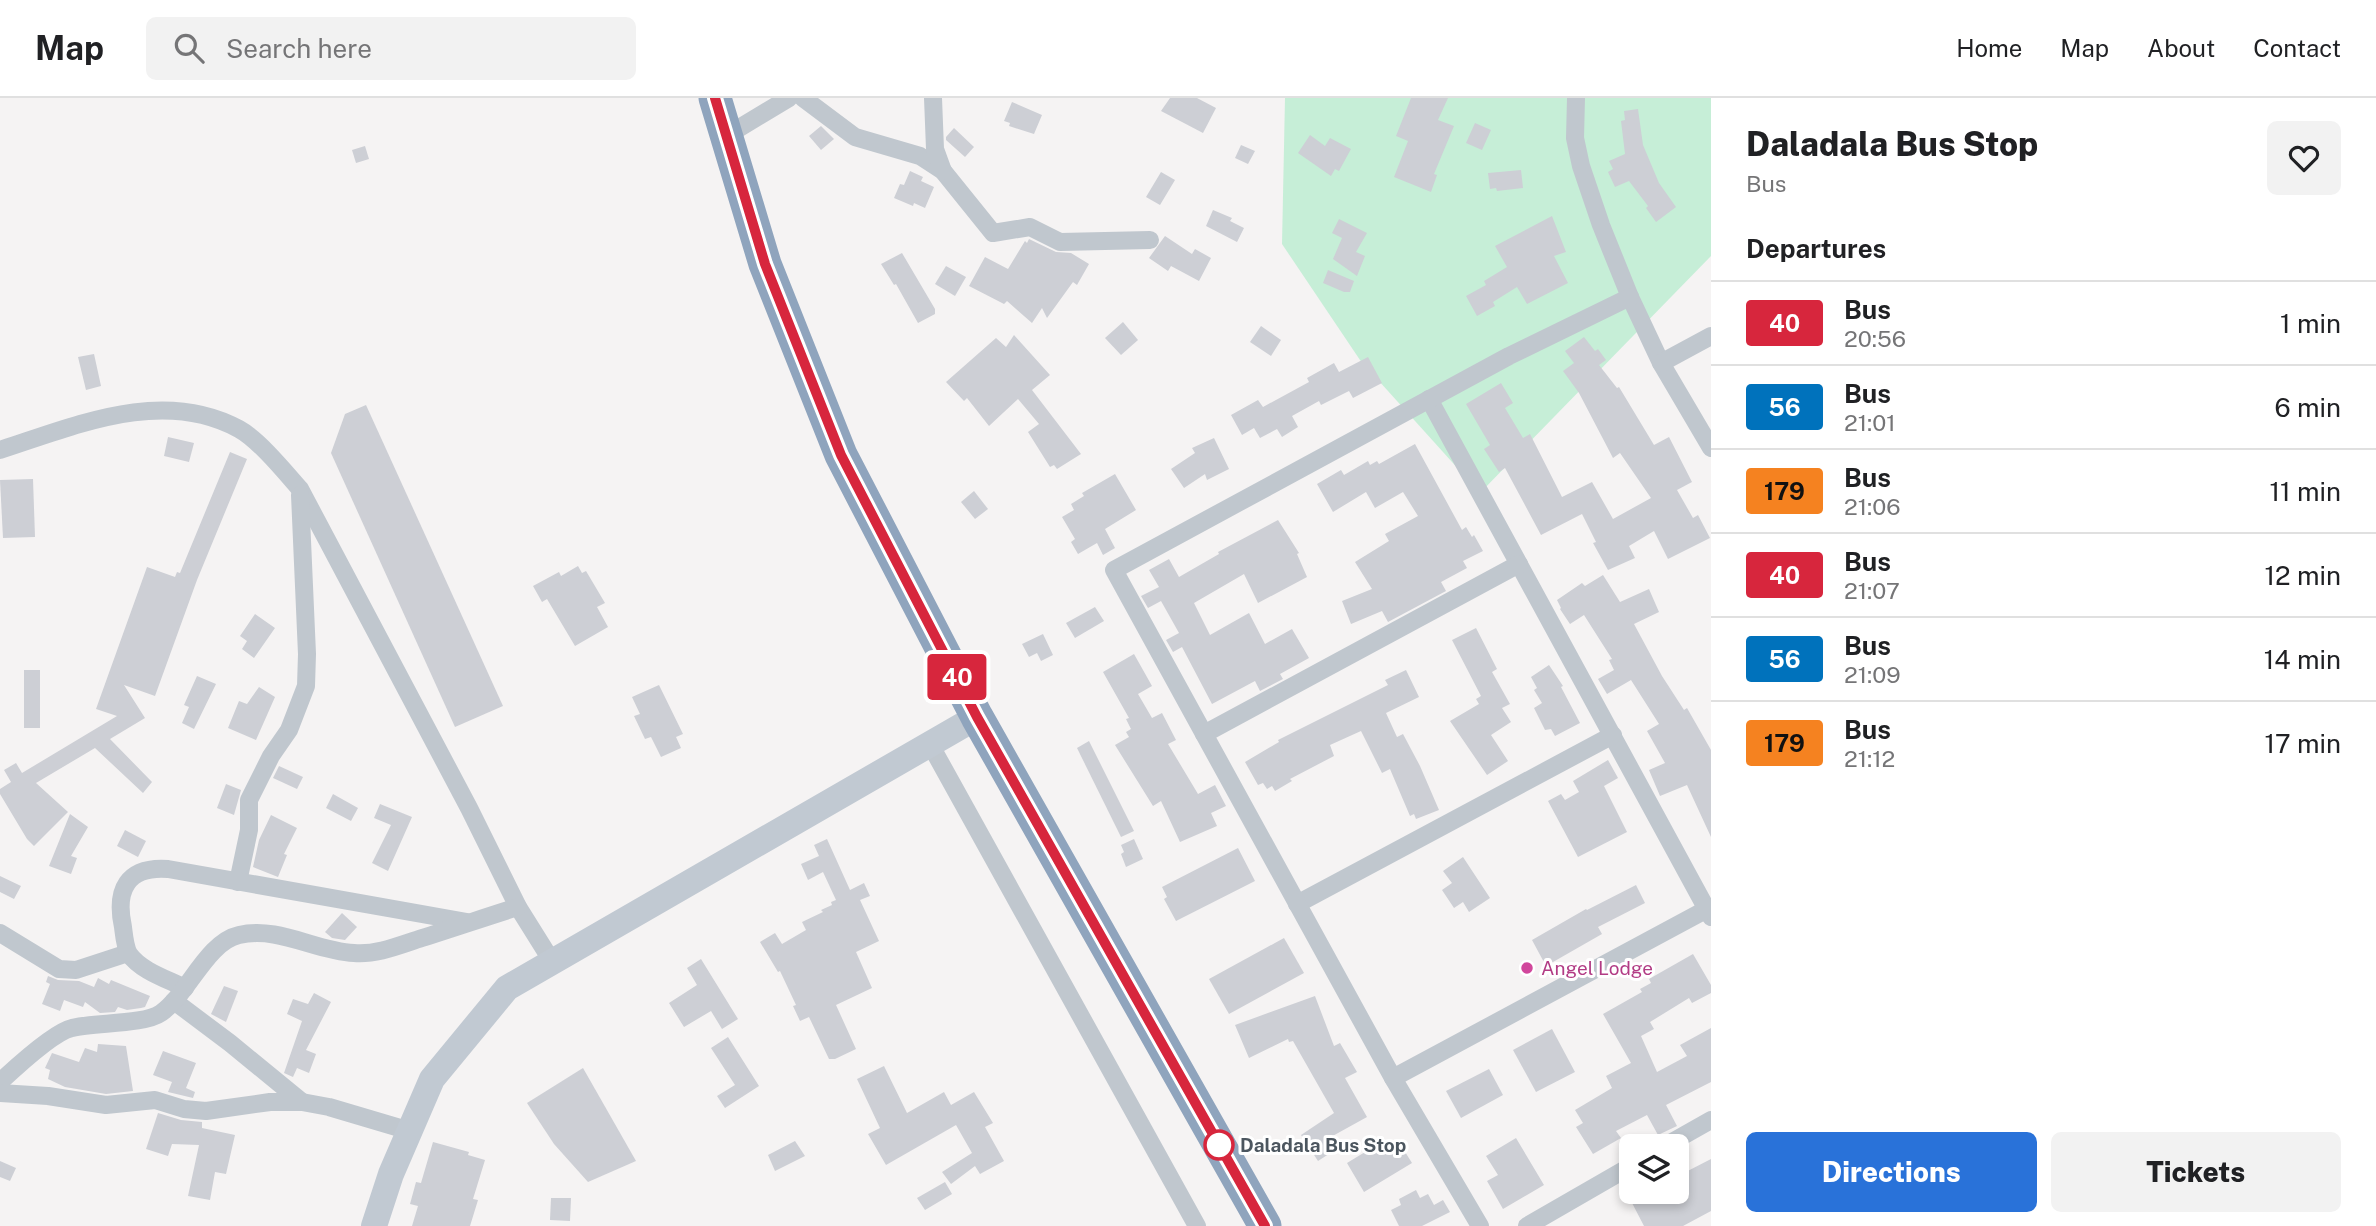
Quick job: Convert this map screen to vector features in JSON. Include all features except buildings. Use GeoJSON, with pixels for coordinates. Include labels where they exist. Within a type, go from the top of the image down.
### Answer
{"type":"FeatureCollection","features":[{"type":"Feature","properties":{"kind":"highway"},"geometry":{"type":"LineString","coordinates":[[715,98],[765,264],[841,455],[977,717],[1265,1226]]}},
{"type":"Feature","properties":{"kind":"street"},"geometry":{"type":"LineString","coordinates":[[726,136],[789,98]]}},
{"type":"Feature","properties":{"kind":"street"},"geometry":{"type":"LineString","coordinates":[[803,98],[855,137],[920,156],[943,171],[993,233],[1030,227],[1060,242],[1150,240]]}},
{"type":"Feature","properties":{"kind":"street"},"geometry":{"type":"LineString","coordinates":[[933,98],[936,114],[935,149],[943,171]]}},
{"type":"Feature","properties":{"kind":"street"},"geometry":{"type":"LineString","coordinates":[[1576,98],[1575,138],[1581,166],[1630,297],[1661,363],[1711,448]]}},
{"type":"Feature","properties":{"kind":"street"},"geometry":{"type":"LineString","coordinates":[[1480,1226],[1393,1079],[1114,570],[1509,356],[1630,297]]}},
{"type":"Feature","properties":{"kind":"street"},"geometry":{"type":"LineString","coordinates":[[1661,363],[1711,336]]}},
{"type":"Feature","properties":{"kind":"street"},"geometry":{"type":"LineString","coordinates":[[1393,1079],[1710,911],[1429,399]]}},
{"type":"Feature","properties":{"kind":"street"},"geometry":{"type":"LineString","coordinates":[[0,450],[110,415],[154,410],[199,414],[240,429],[300,489],[518,906],[553,962]]}},
{"type":"Feature","properties":{"kind":"street"},"geometry":{"type":"LineString","coordinates":[[238,882],[249,830],[249,800],[271,755],[289,730],[306,686],[300,489]]}},
{"type":"Feature","properties":{"kind":"street"},"geometry":{"type":"LineString","coordinates":[[1204,734],[1519,564]]}},
{"type":"Feature","properties":{"kind":"street"},"geometry":{"type":"LineString","coordinates":[[374,1226],[391,1174],[432,1079],[507,988],[977,717]]}},
{"type":"Feature","properties":{"kind":"street"},"geometry":{"type":"LineString","coordinates":[[1297,904],[1613,735]]}},
{"type":"Feature","properties":{"kind":"street"},"geometry":{"type":"LineString","coordinates":[[930,744],[1197,1226]]}},
{"type":"Feature","properties":{"kind":"street"},"geometry":{"type":"LineString","coordinates":[[302,1102],[180,994],[128,953],[119,911],[125,885],[138,871],[152,867],[168,869],[470,923]]}},
{"type":"Feature","properties":{"kind":"street"},"geometry":{"type":"LineString","coordinates":[[0,1082],[26,1057],[69,1028],[160,1014],[180,994],[221,943],[237,935],[260,933],[343,952],[368,953],[518,906]]}},
{"type":"Feature","properties":{"kind":"street"},"geometry":{"type":"LineString","coordinates":[[0,933],[60,969],[76,970],[128,953]]}},
{"type":"Feature","properties":{"kind":"street"},"geometry":{"type":"LineString","coordinates":[[0,1093],[48,1096],[106,1105],[155,1100],[184,1109],[206,1111],[271,1102],[302,1102],[410,1131]]}},
{"type":"Feature","properties":{"kind":"street"},"geometry":{"type":"LineString","coordinates":[[1685,1134],[1711,1119]]}},
{"type":"Feature","properties":{"kind":"street"},"geometry":{"type":"LineString","coordinates":[[1527,1226],[1619,1173]]}},
{"type":"Feature","properties":{"kind":"green space"},"geometry":{"type":"Polygon","coordinates":[[[1285,98],[1711,98],[1711,256],[1480,493],[1360,360],[1282,244],[1285,98]]]}},
{"type":"Feature","properties":{"kind":"bus line","name":"40"},"geometry":{"type":"LineString","coordinates":[[715,98],[765,264],[841,455],[977,717],[1265,1226]]}},
{"type":"Feature","properties":{"kind":"place","name":"Angel Lodge"},"geometry":{"type":"Point","coordinates":[1527,968]}},
{"type":"Feature","properties":{"kind":"place","name":"Daladala Bus Stop"},"geometry":{"type":"Point","coordinates":[1219,1145]}}]}
